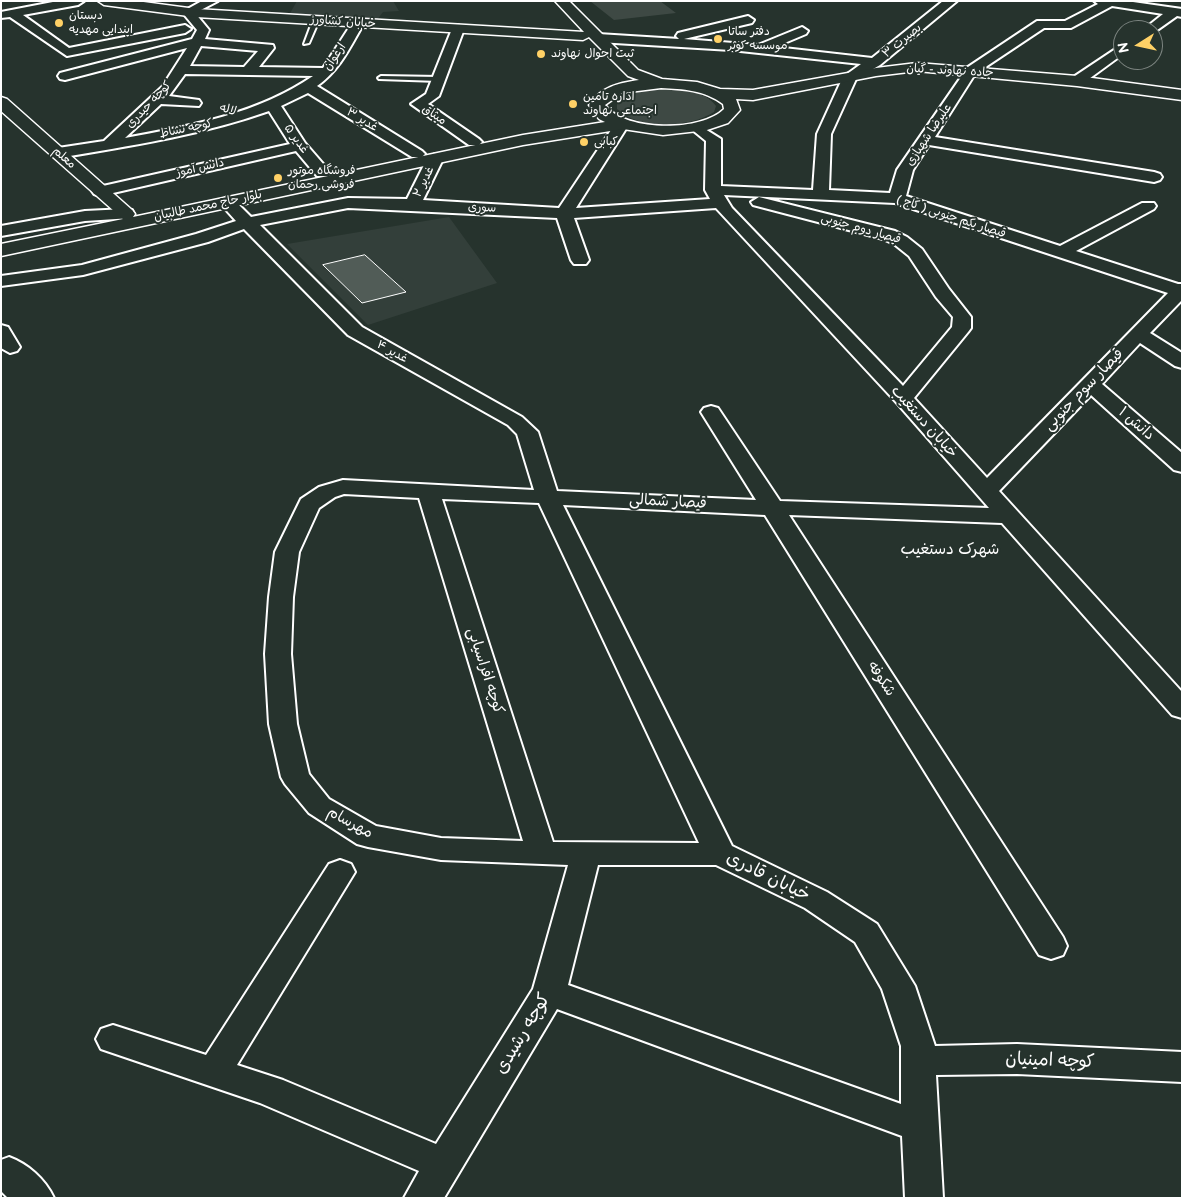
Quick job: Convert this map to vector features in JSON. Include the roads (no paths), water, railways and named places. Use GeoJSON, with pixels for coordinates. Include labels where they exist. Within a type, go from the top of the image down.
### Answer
{"type":"FeatureCollection","features":[{"type":"Feature","properties":{"kind":"main road","name":"خیابان کشاورز"},"geometry":{"type":"LineString","coordinates":[[104,1],[188,12],[583,36]]}},
{"type":"Feature","properties":{"kind":"main road"},"geometry":{"type":"LineString","coordinates":[[547,1],[615,70],[614,78],[598,105],[599,111],[622,124]]}},
{"type":"Feature","properties":{"kind":"main road"},"geometry":{"type":"LineString","coordinates":[[561,1],[633,73],[661,83]]}},
{"type":"Feature","properties":{"kind":"main road","name":"جاده نهاوند - گیان"},"geometry":{"type":"LineString","coordinates":[[971,73],[1182,95]]}},
{"type":"Feature","properties":{"kind":"main road","name":"جاده نهاوند - گیان"},"geometry":{"type":"LineString","coordinates":[[661,83],[697,87],[720,94],[753,95],[850,80],[922,74],[971,73],[1077,81],[1182,95]]}},
{"type":"Feature","properties":{"kind":"main road","name":"جاده نهاوند - گیان"},"geometry":{"type":"LineString","coordinates":[[622,124],[658,130],[696,128],[723,120],[732,110],[759,100],[850,80]]}},
{"type":"Feature","properties":{"kind":"main road"},"geometry":{"type":"LineString","coordinates":[[606,94],[620,89],[661,83]]}},
{"type":"Feature","properties":{"kind":"main road"},"geometry":{"type":"LineString","coordinates":[[720,94],[730,102],[732,110]]}},
{"type":"Feature","properties":{"kind":"main road","name":"معلم"},"geometry":{"type":"LineString","coordinates":[[1,102],[126,214]]}},
{"type":"Feature","properties":{"kind":"main road","name":"بلوار حاج محمد طالبیان"},"geometry":{"type":"LineString","coordinates":[[1,240],[474,142],[570,121],[599,111]]}},
{"type":"Feature","properties":{"kind":"main road","name":"بلوار حاج محمد طالبیان"},"geometry":{"type":"LineString","coordinates":[[1,250],[523,140],[622,124]]}},
{"type":"Feature","properties":{"kind":"street"},"geometry":{"type":"LineString","coordinates":[[7,14],[78,1]]}},
{"type":"Feature","properties":{"kind":"street"},"geometry":{"type":"LineString","coordinates":[[7,14],[67,52],[200,26],[188,12],[212,1]]}},
{"type":"Feature","properties":{"kind":"street","name":"بصیرت ۳"},"geometry":{"type":"LineString","coordinates":[[850,80],[951,1]]}},
{"type":"Feature","properties":{"kind":"street"},"geometry":{"type":"LineString","coordinates":[[971,73],[1040,24],[1067,25],[1104,2],[1178,12]]}},
{"type":"Feature","properties":{"kind":"street"},"geometry":{"type":"LineString","coordinates":[[1163,21],[1178,12]]}},
{"type":"Feature","properties":{"kind":"street"},"geometry":{"type":"LineString","coordinates":[[658,42],[748,20]]}},
{"type":"Feature","properties":{"kind":"street","name":"ارغوان"},"geometry":{"type":"LineString","coordinates":[[308,87],[326,72],[358,23]]}},
{"type":"Feature","properties":{"kind":"street","name":"کوچه حیدری"},"geometry":{"type":"LineString","coordinates":[[109,145],[167,90],[203,30],[200,26]]}},
{"type":"Feature","properties":{"kind":"street","name":"میثاق"},"geometry":{"type":"LineString","coordinates":[[458,29],[432,96],[418,104],[474,142]]}},
{"type":"Feature","properties":{"kind":"street"},"geometry":{"type":"LineString","coordinates":[[760,50],[802,31]]}},
{"type":"Feature","properties":{"kind":"street"},"geometry":{"type":"LineString","coordinates":[[598,38],[760,50],[875,62]]}},
{"type":"Feature","properties":{"kind":"street"},"geometry":{"type":"LineString","coordinates":[[65,76],[196,42],[268,48],[248,71]]}},
{"type":"Feature","properties":{"kind":"street"},"geometry":{"type":"LineString","coordinates":[[1077,81],[1113,55]]}},
{"type":"Feature","properties":{"kind":"street"},"geometry":{"type":"LineString","coordinates":[[180,70],[326,72]]}},
{"type":"Feature","properties":{"kind":"street","name":"علیرضا شهبازی"},"geometry":{"type":"LineString","coordinates":[[897,198],[905,170],[971,73]]}},
{"type":"Feature","properties":{"kind":"street"},"geometry":{"type":"LineString","coordinates":[[821,193],[824,134],[850,80]]}},
{"type":"Feature","properties":{"kind":"street","name":"کوچه نشاط"},"geometry":{"type":"LineString","coordinates":[[58,153],[188,130],[244,115],[308,87]]}},
{"type":"Feature","properties":{"kind":"street","name":"غدیر ۳"},"geometry":{"type":"LineString","coordinates":[[308,87],[417,154]]}},
{"type":"Feature","properties":{"kind":"street"},"geometry":{"type":"LineString","coordinates":[[158,98],[194,103]]}},
{"type":"Feature","properties":{"kind":"street","name":"غدیر ۵"},"geometry":{"type":"LineString","coordinates":[[272,104],[299,146],[323,173]]}},
{"type":"Feature","properties":{"kind":"street","name":"لاله"},"geometry":{"type":"LineString","coordinates":[[220,108],[244,115]]}},
{"type":"Feature","properties":{"kind":"street"},"geometry":{"type":"LineString","coordinates":[[580,260],[564,213],[622,124]]}},
{"type":"Feature","properties":{"kind":"street"},"geometry":{"type":"LineString","coordinates":[[696,128],[714,140],[717,196]]}},
{"type":"Feature","properties":{"kind":"street"},"geometry":{"type":"LineString","coordinates":[[925,140],[1154,177]]}},
{"type":"Feature","properties":{"kind":"street","name":"دانش آموز"},"geometry":{"type":"LineString","coordinates":[[100,191],[299,146]]}},
{"type":"Feature","properties":{"kind":"street","name":"غدیر ۲"},"geometry":{"type":"LineString","coordinates":[[413,204],[435,159]]}},
{"type":"Feature","properties":{"kind":"street","name":"قیصار یکم جنوبی ( کاج )"},"geometry":{"type":"LineString","coordinates":[[717,196],[821,193],[897,198],[1060,253],[1181,290]]}},
{"type":"Feature","properties":{"kind":"street","name":"سوری"},"geometry":{"type":"LineString","coordinates":[[1,281],[83,270],[202,238],[245,223],[348,203],[413,204],[564,213],[639,210],[717,196]]}},
{"type":"Feature","properties":{"kind":"street","name":"خیابان دستغیب"},"geometry":{"type":"LineString","coordinates":[[717,196],[726,211],[903,398],[1182,709]]}},
{"type":"Feature","properties":{"kind":"street","name":"قیصار دوم جنوبی"},"geometry":{"type":"LineString","coordinates":[[717,196],[889,235],[905,242],[917,251],[930,275],[962,317],[961,328],[903,398]]}},
{"type":"Feature","properties":{"kind":"street","name":"غدیر ۴"},"geometry":{"type":"LineString","coordinates":[[227,202],[245,223],[355,331],[515,421],[527,432],[547,496]]}},
{"type":"Feature","properties":{"kind":"street"},"geometry":{"type":"LineString","coordinates":[[1060,253],[1148,206]]}},
{"type":"Feature","properties":{"kind":"street"},"geometry":{"type":"LineString","coordinates":[[1,231],[85,216],[126,214]]}},
{"type":"Feature","properties":{"kind":"street","name":"قیصار سوم جنوبی"},"geometry":{"type":"LineString","coordinates":[[987,491],[1181,290]]}},
{"type":"Feature","properties":{"kind":"street"},"geometry":{"type":"LineString","coordinates":[[1139,334],[1182,362]]}},
{"type":"Feature","properties":{"kind":"street","name":"دانش ۱"},"geometry":{"type":"LineString","coordinates":[[1090,384],[1182,465]]}},
{"type":"Feature","properties":{"kind":"street","name":"شکوفه"},"geometry":{"type":"LineString","coordinates":[[711,412],[1051,946]]}},
{"type":"Feature","properties":{"kind":"street","name":"قیصار شمالی"},"geometry":{"type":"LineString","coordinates":[[328,492],[343,487],[771,508],[1010,516]]}},
{"type":"Feature","properties":{"kind":"street","name":"کوچه افراسیابی"},"geometry":{"type":"LineString","coordinates":[[428,490],[542,851]]}},
{"type":"Feature","properties":{"kind":"street","name":"مهرسام"},"geometry":{"type":"LineString","coordinates":[[328,492],[308,504],[288,552],[281,597],[278,654],[283,724],[296,777],[319,806],[368,836],[441,849],[586,854],[720,854]]}},
{"type":"Feature","properties":{"kind":"street","name":"خیابان قادری"},"geometry":{"type":"LineString","coordinates":[[547,496],[720,854],[816,900],[866,933],[898,986],[918,1046],[920,1166],[924,1198]]}},
{"type":"Feature","properties":{"kind":"street","name":"کوچه رشیدی"},"geometry":{"type":"LineString","coordinates":[[423,1198],[549,992],[586,854]]}},
{"type":"Feature","properties":{"kind":"street"},"geometry":{"type":"LineString","coordinates":[[214,1072],[340,872]]}},
{"type":"Feature","properties":{"kind":"street"},"geometry":{"type":"LineString","coordinates":[[549,992],[920,1127]]}},
{"type":"Feature","properties":{"kind":"street"},"geometry":{"type":"LineString","coordinates":[[113,1039],[270,1091],[443,1164]]}},
{"type":"Feature","properties":{"kind":"street","name":"کوچه امینیان"},"geometry":{"type":"LineString","coordinates":[[918,1061],[1017,1059],[1182,1067]]}},
{"type":"Feature","properties":{"kind":"lane"},"geometry":{"type":"LineString","coordinates":[[306,43],[316,20]]}},
{"type":"Feature","properties":{"kind":"lane"},"geometry":{"type":"LineString","coordinates":[[381,78],[438,79]]}},
{"type":"Feature","properties":{"kind":"place","name":"دبستان ابندایی مهدیه"},"geometry":{"type":"Point","coordinates":[59,23]}},
{"type":"Feature","properties":{"kind":"place","name":"دفتر ساتا موسسه کوثر"},"geometry":{"type":"Point","coordinates":[718,39]}},
{"type":"Feature","properties":{"kind":"place","name":"ثبت احوال نهاوند"},"geometry":{"type":"Point","coordinates":[541,54]}},
{"type":"Feature","properties":{"kind":"place","name":"اداره تامین اجتماعی نهاوند"},"geometry":{"type":"Point","coordinates":[573,104]}},
{"type":"Feature","properties":{"kind":"place","name":"کبابی"},"geometry":{"type":"Point","coordinates":[584,142]}},
{"type":"Feature","properties":{"kind":"place","name":"فروشگاه موتور فروشی رحمان"},"geometry":{"type":"Point","coordinates":[278,178]}},
{"type":"Feature","properties":{"kind":"district","name":"شهرک دستغیب"},"geometry":{"type":"Point","coordinates":[950,550]}}]}
